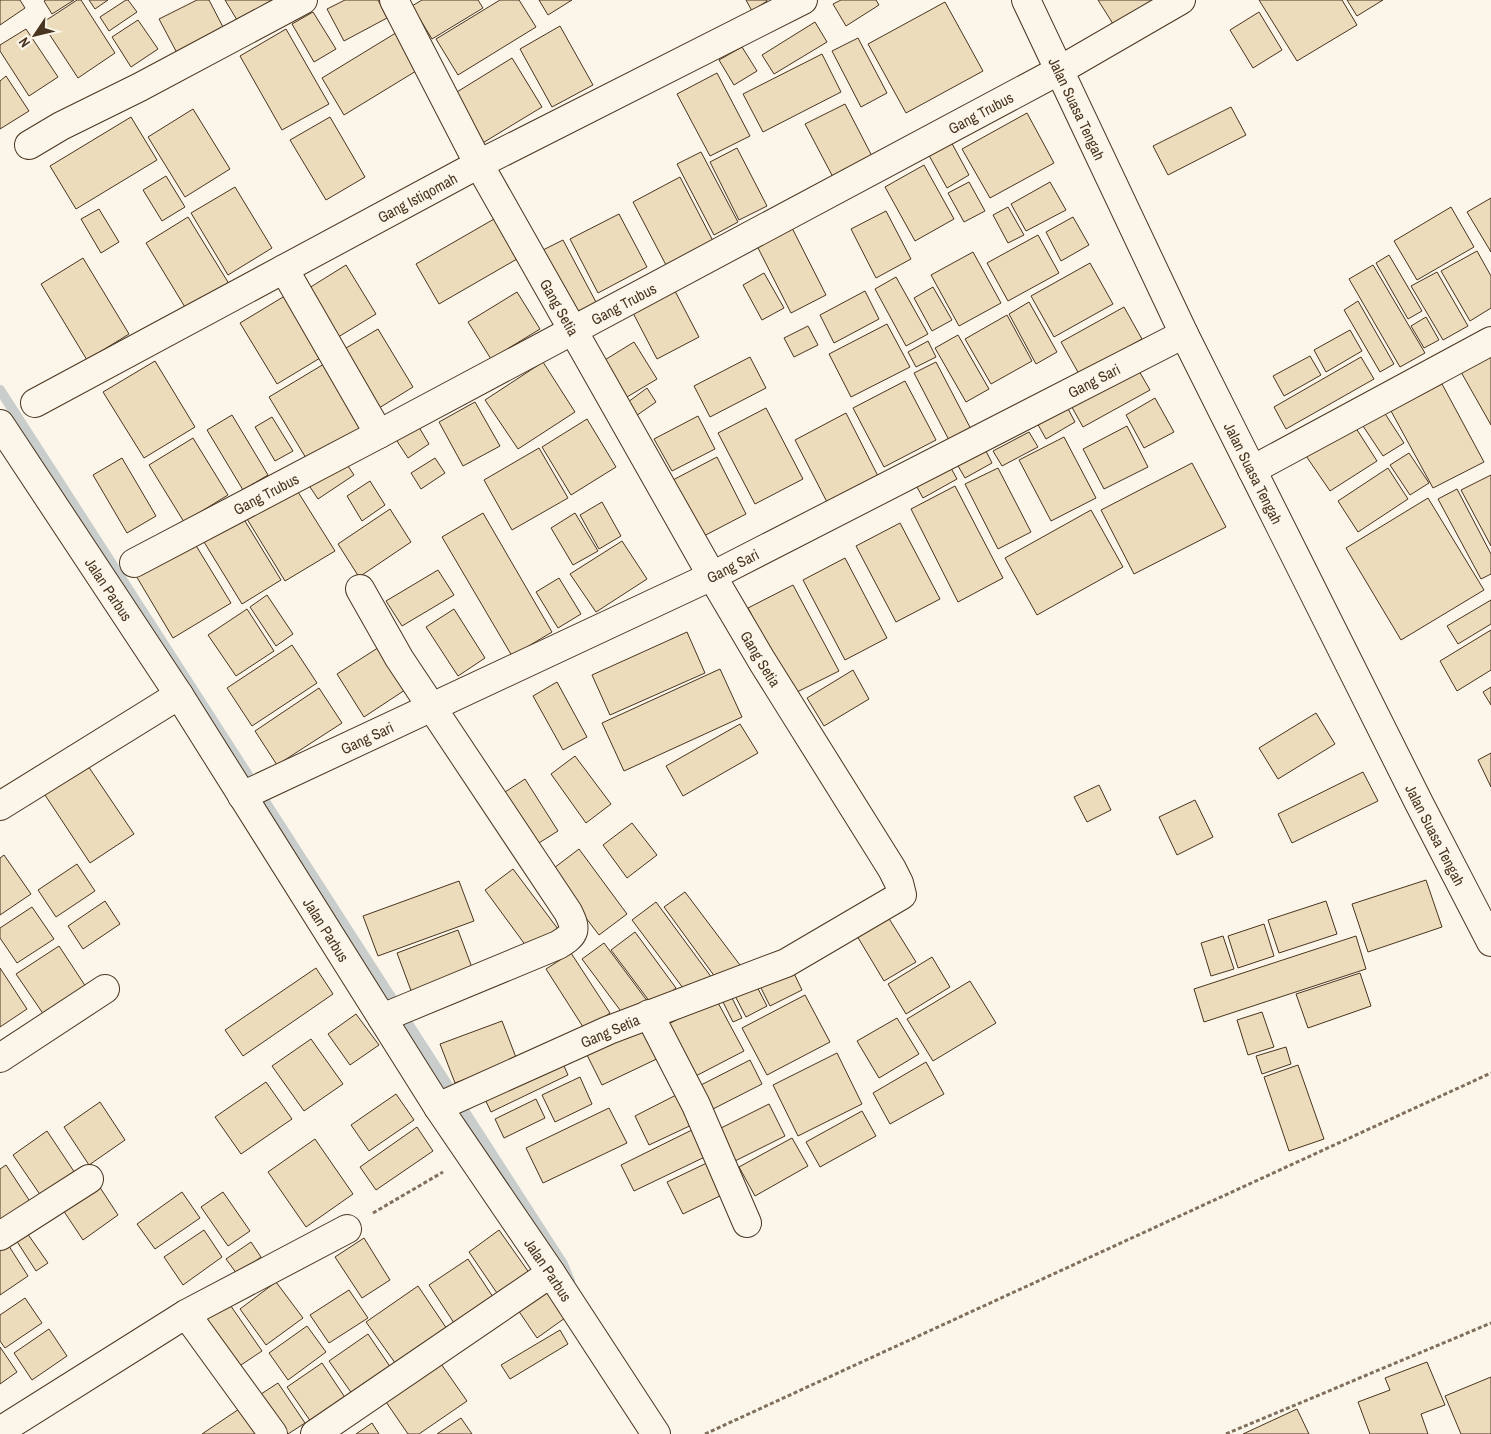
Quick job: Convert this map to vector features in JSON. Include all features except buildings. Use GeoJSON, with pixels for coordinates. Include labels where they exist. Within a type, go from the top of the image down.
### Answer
{"type":"FeatureCollection","features":[{"type":"Feature","properties":{"kind":"street"},"geometry":{"type":"LineString","coordinates":[[29,145],[61,126],[140,87],[303,0]]}},
{"type":"Feature","properties":{"kind":"street","name":"Gang Setia"},"geometry":{"type":"LineString","coordinates":[[394,0],[479,164],[712,576],[762,661],[892,869],[899,883],[902,895],[786,963],[608,1030],[441,1105]]}},
{"type":"Feature","properties":{"kind":"street","name":"Gang Istiqomah"},"geometry":{"type":"LineString","coordinates":[[35,403],[479,164],[803,0]]}},
{"type":"Feature","properties":{"kind":"street","name":"Jalan Suasa Tengah"},"geometry":{"type":"LineString","coordinates":[[1026,0],[1184,334],[1491,942]]}},
{"type":"Feature","properties":{"kind":"street","name":"Gang Trubus"},"geometry":{"type":"LineString","coordinates":[[134,563],[1060,70],[1181,0]]}},
{"type":"Feature","properties":{"kind":"street"},"geometry":{"type":"LineString","coordinates":[[284,269],[379,434]]}},
{"type":"Feature","properties":{"kind":"street","name":"Gang Sari"},"geometry":{"type":"LineString","coordinates":[[245,794],[712,576],[1184,334]]}},
{"type":"Feature","properties":{"kind":"street"},"geometry":{"type":"LineString","coordinates":[[1252,470],[1491,341]]}},
{"type":"Feature","properties":{"kind":"street","name":"Jalan Parbus"},"geometry":{"type":"LineString","coordinates":[[0,424],[391,1014],[470,1155],[551,1273],[656,1434]]}},
{"type":"Feature","properties":{"kind":"street"},"geometry":{"type":"LineString","coordinates":[[360,590],[399,658],[568,912],[574,925],[573,932],[569,938],[558,945],[391,1014]]}},
{"type":"Feature","properties":{"kind":"street"},"geometry":{"type":"LineString","coordinates":[[0,806],[178,695]]}},
{"type":"Feature","properties":{"kind":"street"},"geometry":{"type":"LineString","coordinates":[[0,1058],[105,988]]}},
{"type":"Feature","properties":{"kind":"street"},"geometry":{"type":"LineString","coordinates":[[649,1014],[696,1105],[747,1223]]}},
{"type":"Feature","properties":{"kind":"street"},"geometry":{"type":"LineString","coordinates":[[0,1236],[89,1179]]}},
{"type":"Feature","properties":{"kind":"street"},"geometry":{"type":"LineString","coordinates":[[0,1431],[186,1314],[347,1229]]}},
{"type":"Feature","properties":{"kind":"street"},"geometry":{"type":"LineString","coordinates":[[315,1434],[551,1273]]}},
{"type":"Feature","properties":{"kind":"street"},"geometry":{"type":"LineString","coordinates":[[186,1314],[273,1434]]}},
{"type":"Feature","properties":{"kind":"path"},"geometry":{"type":"LineString","coordinates":[[706,1434],[1491,1073]]}},
{"type":"Feature","properties":{"kind":"path"},"geometry":{"type":"LineString","coordinates":[[347,1229],[470,1155]]}},
{"type":"Feature","properties":{"kind":"path"},"geometry":{"type":"LineString","coordinates":[[1226,1434],[1491,1323]]}},
{"type":"Feature","properties":{"kind":"waterway"},"geometry":{"type":"LineString","coordinates":[[0,390],[563,1264],[570,1281]]}}]}
